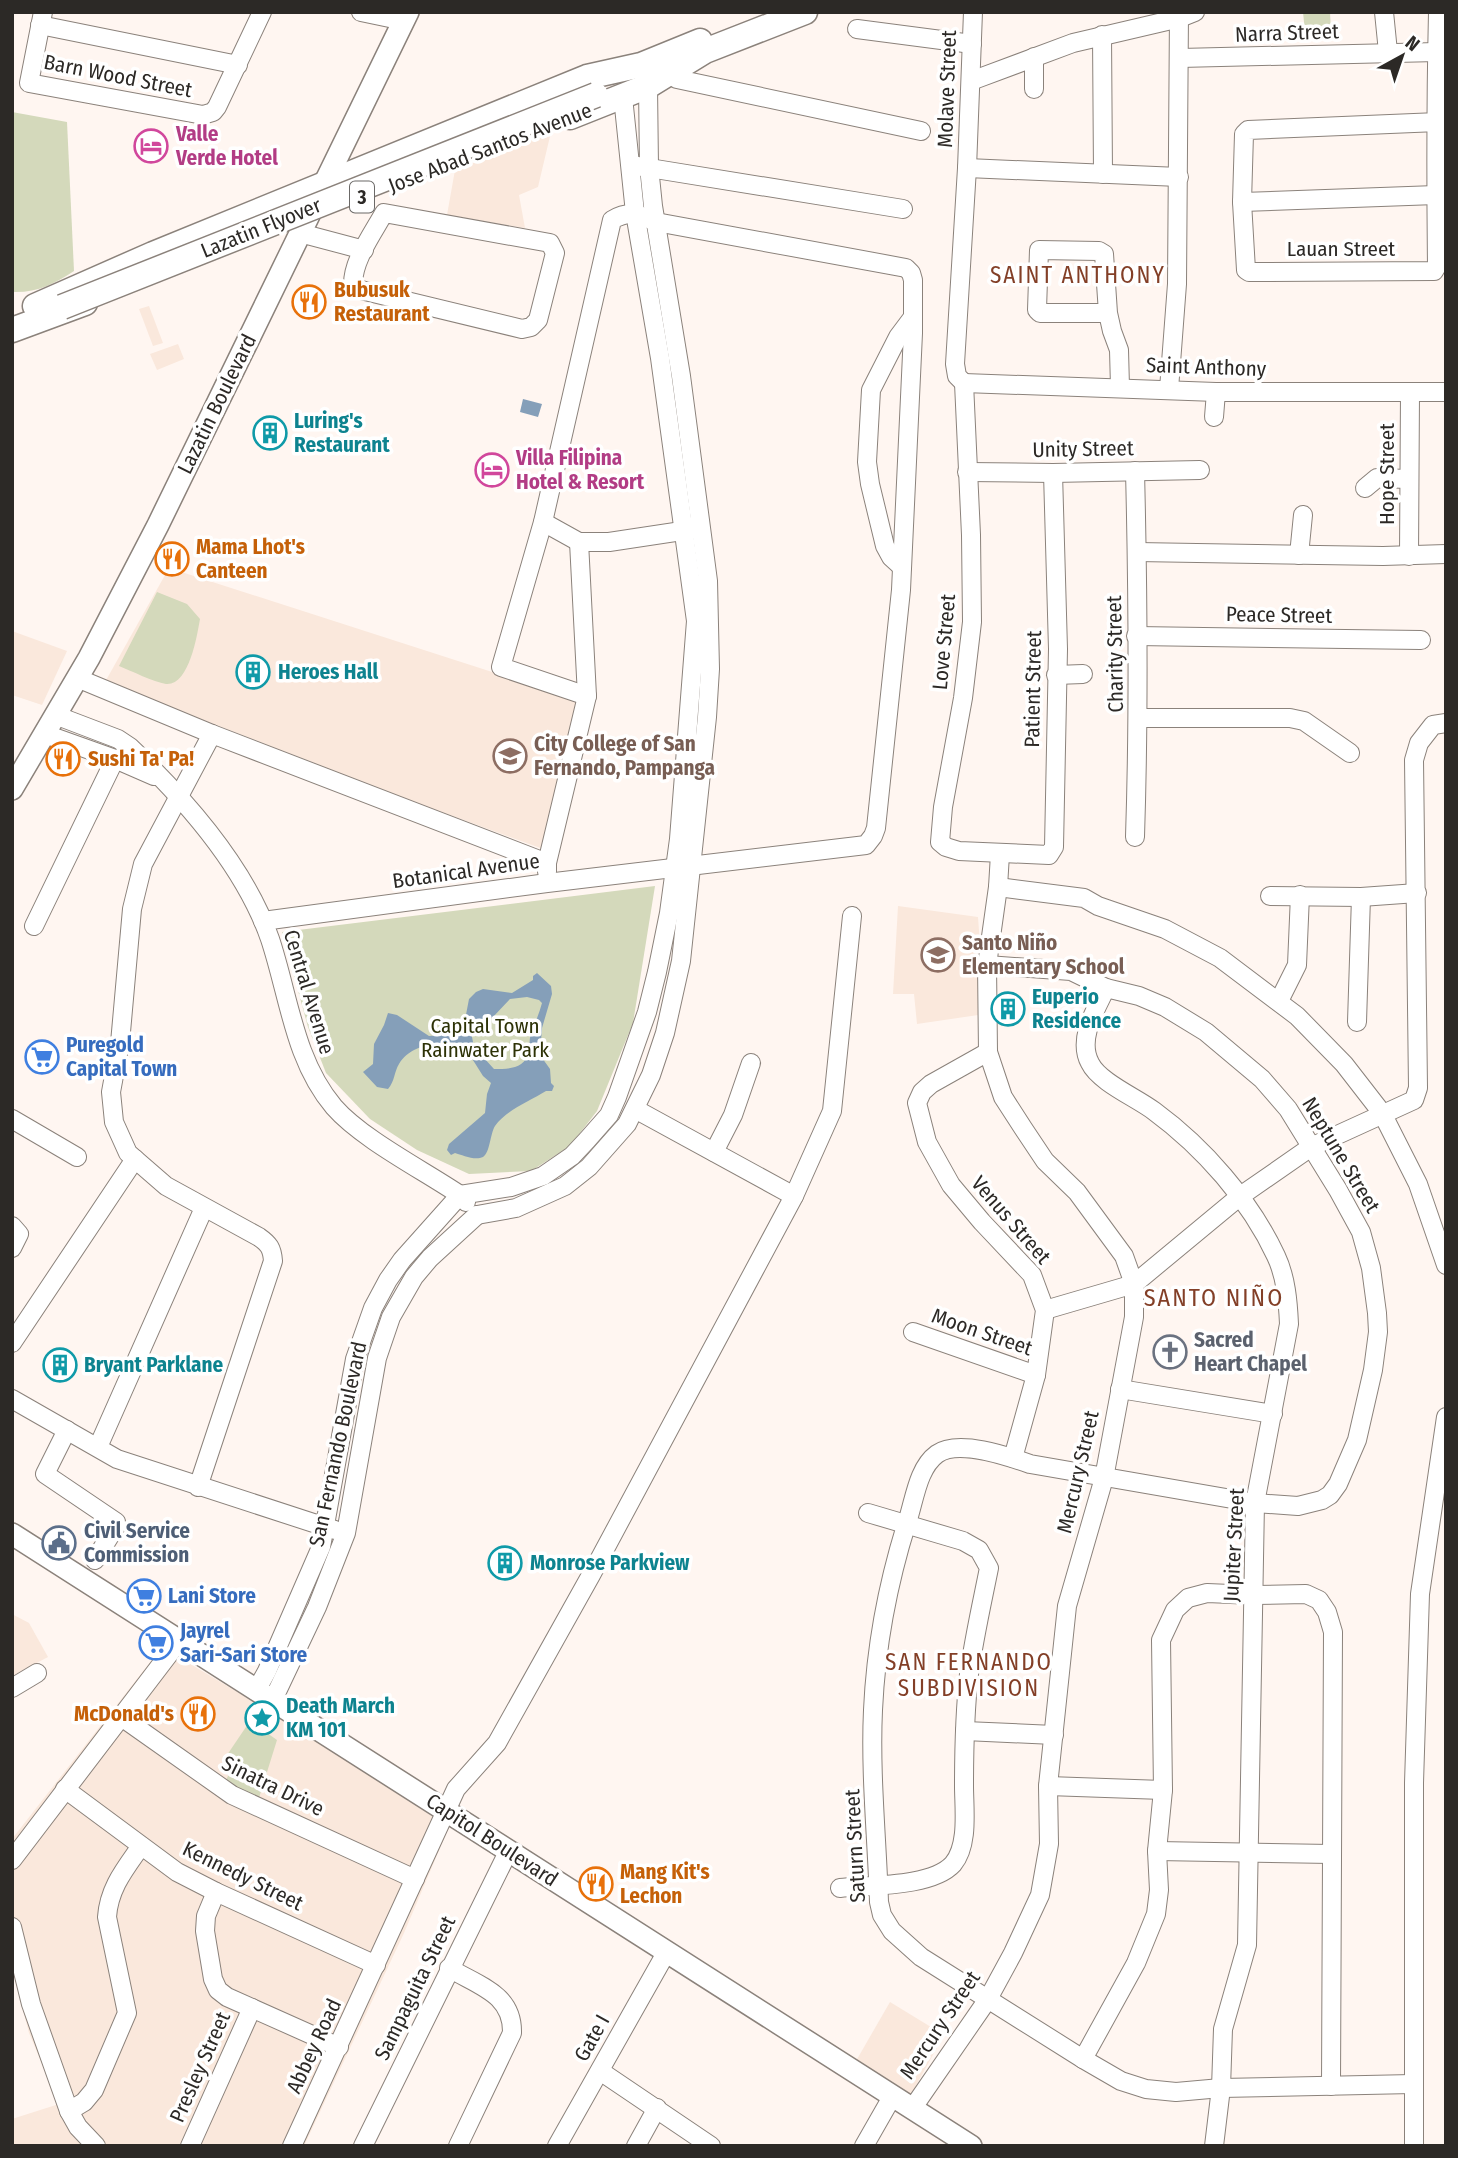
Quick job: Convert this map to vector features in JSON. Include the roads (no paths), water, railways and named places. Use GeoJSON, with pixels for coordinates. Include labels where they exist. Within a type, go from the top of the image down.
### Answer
{"type":"FeatureCollection","features":[{"type":"Feature","properties":{"kind":"highway","name":"Jose Abad Santos Avenue"},"geometry":{"type":"LineString","coordinates":[[12,316],[153,254],[456,163],[623,97],[644,76],[772,12]]}},
{"type":"Feature","properties":{"kind":"highway","name":"Jose Abad Santos Avenue"},"geometry":{"type":"LineString","coordinates":[[12,329],[131,287],[310,208],[587,77],[670,74],[705,51],[805,12]]}},
{"type":"Feature","properties":{"kind":"highway","name":"Lazatin Flyover"},"geometry":{"type":"LineString","coordinates":[[12,329],[60,304],[594,91],[705,51]]}},
{"type":"Feature","properties":{"kind":"highway","name":"Lazatin Flyover"},"geometry":{"type":"LineString","coordinates":[[594,91],[644,76]]}},
{"type":"Feature","properties":{"kind":"highway","name":"Lazatin Flyover"},"geometry":{"type":"LineString","coordinates":[[12,316],[60,304]]}},
{"type":"Feature","properties":{"kind":"main road","name":"Lazatin Boulevard"},"geometry":{"type":"LineString","coordinates":[[15,780],[77,678],[158,525],[310,208],[406,17]]}},
{"type":"Feature","properties":{"kind":"main road","name":"Capitol Boulevard"},"geometry":{"type":"LineString","coordinates":[[12,1534],[971,2146]]}},
{"type":"Feature","properties":{"kind":"street","name":"Barn Wood Street"},"geometry":{"type":"LineString","coordinates":[[42,19],[29,83],[203,115],[217,107],[262,12]]}},
{"type":"Feature","properties":{"kind":"street"},"geometry":{"type":"LineString","coordinates":[[361,12],[406,17]]}},
{"type":"Feature","properties":{"kind":"street","name":"Molave Street"},"geometry":{"type":"LineString","coordinates":[[964,383],[957,376],[955,364],[973,12]]}},
{"type":"Feature","properties":{"kind":"street"},"geometry":{"type":"LineString","coordinates":[[1384,12],[1388,52]]}},
{"type":"Feature","properties":{"kind":"street"},"geometry":{"type":"LineString","coordinates":[[1438,12],[1438,122],[1436,195],[1242,202],[1244,134],[1248,130],[1438,122]]}},
{"type":"Feature","properties":{"kind":"street"},"geometry":{"type":"LineString","coordinates":[[971,81],[1102,35],[1185,14],[1180,58],[1177,284],[1169,389]]}},
{"type":"Feature","properties":{"kind":"street"},"geometry":{"type":"LineString","coordinates":[[42,19],[238,65]]}},
{"type":"Feature","properties":{"kind":"street"},"geometry":{"type":"LineString","coordinates":[[857,29],[972,44]]}},
{"type":"Feature","properties":{"kind":"street"},"geometry":{"type":"LineString","coordinates":[[1102,35],[1103,174]]}},
{"type":"Feature","properties":{"kind":"street","name":"Narra Street"},"geometry":{"type":"LineString","coordinates":[[1180,58],[1437,52]]}},
{"type":"Feature","properties":{"kind":"street"},"geometry":{"type":"LineString","coordinates":[[1034,57],[1034,89]]}},
{"type":"Feature","properties":{"kind":"street"},"geometry":{"type":"LineString","coordinates":[[670,74],[677,79],[921,131]]}},
{"type":"Feature","properties":{"kind":"street"},"geometry":{"type":"LineString","coordinates":[[477,1215],[516,1208],[565,1186],[608,1147],[627,1125],[651,1075],[665,1033],[681,961],[683,804],[696,621],[681,376],[649,167],[644,76]]}},
{"type":"Feature","properties":{"kind":"street"},"geometry":{"type":"LineString","coordinates":[[623,97],[635,213],[692,529]]}},
{"type":"Feature","properties":{"kind":"street"},"geometry":{"type":"LineString","coordinates":[[630,166],[903,209]]}},
{"type":"Feature","properties":{"kind":"street"},"geometry":{"type":"LineString","coordinates":[[967,168],[1179,177]]}},
{"type":"Feature","properties":{"kind":"street","name":"Lauan Street"},"geometry":{"type":"LineString","coordinates":[[1242,202],[1245,266],[1249,272],[1434,271],[1437,266],[1436,195]]}},
{"type":"Feature","properties":{"kind":"street"},"geometry":{"type":"LineString","coordinates":[[310,208],[364,250]]}},
{"type":"Feature","properties":{"kind":"street"},"geometry":{"type":"LineString","coordinates":[[384,213],[550,243],[555,253],[538,320],[531,327],[522,329],[361,290],[353,284],[353,276],[364,250],[384,213]]}},
{"type":"Feature","properties":{"kind":"street"},"geometry":{"type":"LineString","coordinates":[[587,696],[501,667],[543,522],[612,220],[621,215],[635,213],[656,222],[906,268],[911,274],[913,317],[902,567]]}},
{"type":"Feature","properties":{"kind":"street"},"geometry":{"type":"LineString","coordinates":[[1108,313],[1040,313],[1035,306],[1039,250],[1104,254],[1108,313],[1119,349],[1120,387]]}},
{"type":"Feature","properties":{"kind":"street"},"geometry":{"type":"LineString","coordinates":[[902,567],[891,557],[885,546],[867,473],[867,449],[871,390],[898,337],[913,317]]}},
{"type":"Feature","properties":{"kind":"street","name":"Saint Anthony"},"geometry":{"type":"LineString","coordinates":[[964,383],[1216,391],[1446,392]]}},
{"type":"Feature","properties":{"kind":"street","name":"Love Street"},"geometry":{"type":"LineString","coordinates":[[964,383],[972,622],[940,842],[959,851],[1000,854]]}},
{"type":"Feature","properties":{"kind":"street"},"geometry":{"type":"LineString","coordinates":[[1214,417],[1216,391]]}},
{"type":"Feature","properties":{"kind":"street","name":"Hope Street"},"geometry":{"type":"LineString","coordinates":[[1409,556],[1410,393]]}},
{"type":"Feature","properties":{"kind":"street","name":"Unity Street"},"geometry":{"type":"LineString","coordinates":[[967,472],[1200,470]]}},
{"type":"Feature","properties":{"kind":"street","name":"Charity Street"},"geometry":{"type":"LineString","coordinates":[[1135,471],[1139,718],[1135,837]]}},
{"type":"Feature","properties":{"kind":"street","name":"Patient Street"},"geometry":{"type":"LineString","coordinates":[[1000,854],[1049,855],[1054,847],[1058,649],[1053,473]]}},
{"type":"Feature","properties":{"kind":"street"},"geometry":{"type":"LineString","coordinates":[[1365,488],[1377,478],[1408,479]]}},
{"type":"Feature","properties":{"kind":"street"},"geometry":{"type":"LineString","coordinates":[[1299,555],[1303,515]]}},
{"type":"Feature","properties":{"kind":"street"},"geometry":{"type":"LineString","coordinates":[[543,522],[579,542],[609,542],[692,529]]}},
{"type":"Feature","properties":{"kind":"street"},"geometry":{"type":"LineString","coordinates":[[547,883],[547,863],[587,696],[579,542]]}},
{"type":"Feature","properties":{"kind":"street"},"geometry":{"type":"LineString","coordinates":[[1137,552],[1409,556],[1446,554]]}},
{"type":"Feature","properties":{"kind":"street","name":"Botanical Avenue"},"geometry":{"type":"LineString","coordinates":[[263,921],[547,883],[866,845],[876,828],[902,567]]}},
{"type":"Feature","properties":{"kind":"street","name":"Peace Street"},"geometry":{"type":"LineString","coordinates":[[1136,636],[1421,640]]}},
{"type":"Feature","properties":{"kind":"street"},"geometry":{"type":"LineString","coordinates":[[1056,675],[1083,674]]}},
{"type":"Feature","properties":{"kind":"street"},"geometry":{"type":"LineString","coordinates":[[77,678],[212,734],[547,863]]}},
{"type":"Feature","properties":{"kind":"street","name":"Central Avenue"},"geometry":{"type":"LineString","coordinates":[[55,715],[130,747],[216,843],[240,878],[263,921],[301,1050],[323,1093],[335,1108],[363,1132],[460,1195],[477,1215]]}},
{"type":"Feature","properties":{"kind":"street"},"geometry":{"type":"LineString","coordinates":[[1139,718],[1290,718],[1304,721],[1350,753]]}},
{"type":"Feature","properties":{"kind":"street"},"geometry":{"type":"LineString","coordinates":[[1045,1310],[1134,1284],[1239,1197],[1311,1147],[1414,1100],[1418,1088],[1414,760],[1419,743],[1433,725],[1446,723]]}},
{"type":"Feature","properties":{"kind":"street","name":"Central Avenue"},"geometry":{"type":"LineString","coordinates":[[45,734],[115,759],[160,779]]}},
{"type":"Feature","properties":{"kind":"street"},"geometry":{"type":"LineString","coordinates":[[198,1487],[273,1261],[270,1244],[166,1186],[128,1153],[114,1122],[111,1092],[120,1042],[132,909],[143,864],[212,734]]}},
{"type":"Feature","properties":{"kind":"street"},"geometry":{"type":"LineString","coordinates":[[34,926],[115,759]]}},
{"type":"Feature","properties":{"kind":"street","name":"Mercury Street"},"geometry":{"type":"LineString","coordinates":[[912,2109],[988,1999],[1040,1895],[1049,1844],[1048,1786],[1067,1606],[1104,1478],[1134,1317],[1134,1284],[1124,1256],[1077,1192],[1045,1161],[1003,1097],[988,1052],[987,965],[1000,854]]}},
{"type":"Feature","properties":{"kind":"street"},"geometry":{"type":"LineString","coordinates":[[460,1195],[510,1187],[543,1176],[572,1156],[609,1115],[647,1012],[684,867]]}},
{"type":"Feature","properties":{"kind":"street"},"geometry":{"type":"LineString","coordinates":[[998,887],[1084,898],[1098,906],[1165,929],[1220,958],[1279,1001],[1327,1045],[1382,1113],[1418,1184],[1446,1265]]}},
{"type":"Feature","properties":{"kind":"street"},"geometry":{"type":"LineString","coordinates":[[1270,895],[1361,897],[1417,893]]}},
{"type":"Feature","properties":{"kind":"street"},"geometry":{"type":"LineString","coordinates":[[1279,1001],[1297,965],[1300,895]]}},
{"type":"Feature","properties":{"kind":"street"},"geometry":{"type":"LineString","coordinates":[[1357,1022],[1361,897]]}},
{"type":"Feature","properties":{"kind":"street","name":"Abbey Road"},"geometry":{"type":"LineString","coordinates":[[292,2146],[456,1789],[497,1743],[604,1551],[794,1196],[832,1111],[852,916]]}},
{"type":"Feature","properties":{"kind":"street","name":"Neptune Street"},"geometry":{"type":"LineString","coordinates":[[987,965],[1070,971],[1106,988],[1139,996],[1166,1007],[1206,1032],[1262,1079],[1288,1109],[1361,1233],[1371,1268],[1378,1322],[1373,1370],[1357,1440],[1330,1495],[1312,1504],[1298,1506],[1255,1503],[1104,1478]]}},
{"type":"Feature","properties":{"kind":"street","name":"Jupiter Street"},"geometry":{"type":"LineString","coordinates":[[1106,988],[1089,1024],[1086,1046],[1090,1063],[1102,1077],[1173,1126],[1195,1146],[1239,1197],[1261,1228],[1278,1259],[1288,1298],[1290,1324],[1255,1503],[1247,1945],[1223,2029],[1221,2088],[1214,2146]]}},
{"type":"Feature","properties":{"kind":"street","name":"Venus Street"},"geometry":{"type":"LineString","coordinates":[[988,1052],[922,1092],[917,1103],[927,1142],[951,1185],[1032,1275],[1045,1310],[1036,1375],[1013,1458]]}},
{"type":"Feature","properties":{"kind":"street"},"geometry":{"type":"LineString","coordinates":[[714,1152],[733,1115],[751,1063]]}},
{"type":"Feature","properties":{"kind":"street"},"geometry":{"type":"LineString","coordinates":[[635,1109],[794,1196]]}},
{"type":"Feature","properties":{"kind":"street"},"geometry":{"type":"LineString","coordinates":[[12,1119],[77,1157]]}},
{"type":"Feature","properties":{"kind":"street"},"geometry":{"type":"LineString","coordinates":[[12,1343],[135,1159]]}},
{"type":"Feature","properties":{"kind":"street","name":"San Fernando Boulevard"},"geometry":{"type":"LineString","coordinates":[[264,1697],[267,1671],[321,1547],[355,1359],[373,1308],[402,1259],[460,1195]]}},
{"type":"Feature","properties":{"kind":"street"},"geometry":{"type":"LineString","coordinates":[[98,1447],[204,1208]]}},
{"type":"Feature","properties":{"kind":"street","name":"San Fernando Boulevard"},"geometry":{"type":"LineString","coordinates":[[264,1697],[317,1607],[346,1533],[377,1358],[384,1335],[414,1277],[430,1258],[477,1215]]}},
{"type":"Feature","properties":{"kind":"street"},"geometry":{"type":"LineString","coordinates":[[12,1226],[19,1234],[12,1248]]}},
{"type":"Feature","properties":{"kind":"street","name":"Moon Street"},"geometry":{"type":"LineString","coordinates":[[913,1332],[1036,1375]]}},
{"type":"Feature","properties":{"kind":"street"},"geometry":{"type":"LineString","coordinates":[[1120,1389],[1273,1414]]}},
{"type":"Feature","properties":{"kind":"street"},"geometry":{"type":"LineString","coordinates":[[12,1399],[117,1459],[346,1533]]}},
{"type":"Feature","properties":{"kind":"street"},"geometry":{"type":"LineString","coordinates":[[1413,2146],[1414,1783],[1420,1594],[1446,1417]]}},
{"type":"Feature","properties":{"kind":"street"},"geometry":{"type":"LineString","coordinates":[[67,1430],[45,1474],[116,1522],[95,1560]]}},
{"type":"Feature","properties":{"kind":"street","name":"Saturn Street"},"geometry":{"type":"LineString","coordinates":[[1104,1478],[965,1448],[944,1450],[927,1463],[907,1522],[880,1637],[873,1710],[882,1915],[898,1937],[921,1957],[1083,2059],[1121,2081],[1146,2090],[1176,2092],[1221,2088],[1413,2084]]}},
{"type":"Feature","properties":{"kind":"street"},"geometry":{"type":"LineString","coordinates":[[840,1888],[913,1882],[936,1875],[951,1866],[958,1857],[962,1846],[964,1818],[969,1676],[989,1568],[979,1550],[963,1541],[907,1522],[868,1513]]}},
{"type":"Feature","properties":{"kind":"street"},"geometry":{"type":"LineString","coordinates":[[1083,2059],[1149,1935],[1156,1914],[1159,1890],[1157,1851],[1163,1790],[1161,1640],[1164,1628],[1175,1610],[1188,1598],[1207,1593],[1306,1594],[1319,1600],[1328,1612],[1333,1632],[1331,2086]]}},
{"type":"Feature","properties":{"kind":"street"},"geometry":{"type":"LineString","coordinates":[[12,1860],[179,1641]]}},
{"type":"Feature","properties":{"kind":"street"},"geometry":{"type":"LineString","coordinates":[[12,1688],[37,1673]]}},
{"type":"Feature","properties":{"kind":"street","name":"Sinatra Drive"},"geometry":{"type":"LineString","coordinates":[[120,1716],[232,1795],[415,1879]]}},
{"type":"Feature","properties":{"kind":"street"},"geometry":{"type":"LineString","coordinates":[[965,1731],[1054,1735]]}},
{"type":"Feature","properties":{"kind":"street"},"geometry":{"type":"LineString","coordinates":[[1048,1786],[1163,1790]]}},
{"type":"Feature","properties":{"kind":"street","name":"Kennedy Street"},"geometry":{"type":"LineString","coordinates":[[65,1789],[177,1872],[376,1965]]}},
{"type":"Feature","properties":{"kind":"street"},"geometry":{"type":"LineString","coordinates":[[69,2111],[84,2102],[94,2090],[127,2013],[107,1907],[117,1879],[141,1846]]}},
{"type":"Feature","properties":{"kind":"street","name":"Sampaguita Street"},"geometry":{"type":"LineString","coordinates":[[363,2146],[509,1850]]}},
{"type":"Feature","properties":{"kind":"street"},"geometry":{"type":"LineString","coordinates":[[1157,1851],[1331,1854]]}},
{"type":"Feature","properties":{"kind":"street"},"geometry":{"type":"LineString","coordinates":[[216,1892],[204,1923],[213,1979],[218,1990],[227,1997],[339,2047]]}},
{"type":"Feature","properties":{"kind":"street"},"geometry":{"type":"LineString","coordinates":[[12,1927],[31,2004],[69,2111],[78,2127],[96,2146]]}},
{"type":"Feature","properties":{"kind":"street","name":"Gate I"},"geometry":{"type":"LineString","coordinates":[[557,2146],[666,1953]]}},
{"type":"Feature","properties":{"kind":"street"},"geometry":{"type":"LineString","coordinates":[[449,1968],[499,1998],[509,2009],[512,2020],[512,2033],[458,2146]]}},
{"type":"Feature","properties":{"kind":"street","name":"Presley Street"},"geometry":{"type":"LineString","coordinates":[[190,2146],[252,2008]]}},
{"type":"Feature","properties":{"kind":"street"},"geometry":{"type":"LineString","coordinates":[[600,2070],[711,2146]]}},
{"type":"Feature","properties":{"kind":"street"},"geometry":{"type":"LineString","coordinates":[[864,2146],[892,2097]]}},
{"type":"Feature","properties":{"kind":"street"},"geometry":{"type":"LineString","coordinates":[[636,2146],[657,2108]]}},
{"type":"Feature","properties":{"kind":"water"},"geometry":{"type":"Polygon","coordinates":[[[523,399],[542,404],[538,417],[520,412],[523,399]]]}},
{"type":"Feature","properties":{"kind":"water"},"geometry":{"type":"Polygon","coordinates":[[[537,973],[551,986],[552,994],[542,1028],[540,1055],[550,1069],[551,1083],[554,1086],[552,1091],[546,1091],[526,1102],[500,1120],[493,1129],[483,1157],[472,1158],[455,1153],[451,1155],[447,1150],[449,1144],[485,1113],[491,1083],[483,1076],[466,1049],[439,1044],[412,1051],[399,1064],[388,1089],[377,1087],[363,1072],[373,1064],[374,1044],[388,1013],[397,1015],[429,1036],[454,1034],[464,1025],[469,999],[476,992],[483,989],[512,993],[533,980],[537,973]],[[527,997],[510,999],[493,1017],[479,1024],[471,1032],[474,1047],[494,1069],[516,1067],[527,1057],[530,1036],[542,1003],[527,997]]]}},
{"type":"Feature","properties":{"kind":"place","name":"Valle Verde Hotel"},"geometry":{"type":"Point","coordinates":[151,146]}},
{"type":"Feature","properties":{"kind":"place","name":"Bubusuk Restaurant"},"geometry":{"type":"Point","coordinates":[309,302]}},
{"type":"Feature","properties":{"kind":"place","name":"Luring's Restaurant"},"geometry":{"type":"Point","coordinates":[270,433]}},
{"type":"Feature","properties":{"kind":"place","name":"Villa Filipina Hotel & Resort"},"geometry":{"type":"Point","coordinates":[492,470]}},
{"type":"Feature","properties":{"kind":"place","name":"Mama Lhot's Canteen"},"geometry":{"type":"Point","coordinates":[172,559]}},
{"type":"Feature","properties":{"kind":"place","name":"Heroes Hall"},"geometry":{"type":"Point","coordinates":[253,672]}},
{"type":"Feature","properties":{"kind":"place","name":"City College of San Fernando, Pampanga"},"geometry":{"type":"Point","coordinates":[510,756]}},
{"type":"Feature","properties":{"kind":"place","name":"Sushi Ta' Pa!"},"geometry":{"type":"Point","coordinates":[63,759]}},
{"type":"Feature","properties":{"kind":"place","name":"Santo Niño Elementary School"},"geometry":{"type":"Point","coordinates":[938,955]}},
{"type":"Feature","properties":{"kind":"place","name":"Euperio Residence"},"geometry":{"type":"Point","coordinates":[1008,1009]}},
{"type":"Feature","properties":{"kind":"place","name":"Puregold Capital Town"},"geometry":{"type":"Point","coordinates":[42,1057]}},
{"type":"Feature","properties":{"kind":"place","name":"Sacred Heart Chapel"},"geometry":{"type":"Point","coordinates":[1170,1352]}},
{"type":"Feature","properties":{"kind":"place","name":"Bryant Parklane"},"geometry":{"type":"Point","coordinates":[60,1365]}},
{"type":"Feature","properties":{"kind":"place","name":"Civil Service Commission"},"geometry":{"type":"Point","coordinates":[59,1543]}},
{"type":"Feature","properties":{"kind":"place","name":"Monrose Parkview"},"geometry":{"type":"Point","coordinates":[505,1563]}},
{"type":"Feature","properties":{"kind":"place","name":"Lani Store"},"geometry":{"type":"Point","coordinates":[144,1596]}},
{"type":"Feature","properties":{"kind":"place","name":"Jayrel Sari-Sari Store"},"geometry":{"type":"Point","coordinates":[156,1643]}},
{"type":"Feature","properties":{"kind":"place","name":"McDonald's"},"geometry":{"type":"Point","coordinates":[198,1714]}},
{"type":"Feature","properties":{"kind":"place","name":"Death March KM 101"},"geometry":{"type":"Point","coordinates":[262,1718]}},
{"type":"Feature","properties":{"kind":"place","name":"Mang Kit's Lechon"},"geometry":{"type":"Point","coordinates":[596,1884]}},
{"type":"Feature","properties":{"kind":"district","name":"SAINT ANTHONY"},"geometry":{"type":"Point","coordinates":[1078,275]}},
{"type":"Feature","properties":{"kind":"district","name":"SANTO NIÑO"},"geometry":{"type":"Point","coordinates":[1214,1298]}},
{"type":"Feature","properties":{"kind":"district","name":"SAN FERNANDO SUBDIVISION"},"geometry":{"type":"Point","coordinates":[969,1675]}},
{"type":"Feature","properties":{"kind":"park label","name":"Capital Town Rainwater Park"},"geometry":{"type":"Point","coordinates":[485,1038]}}]}
